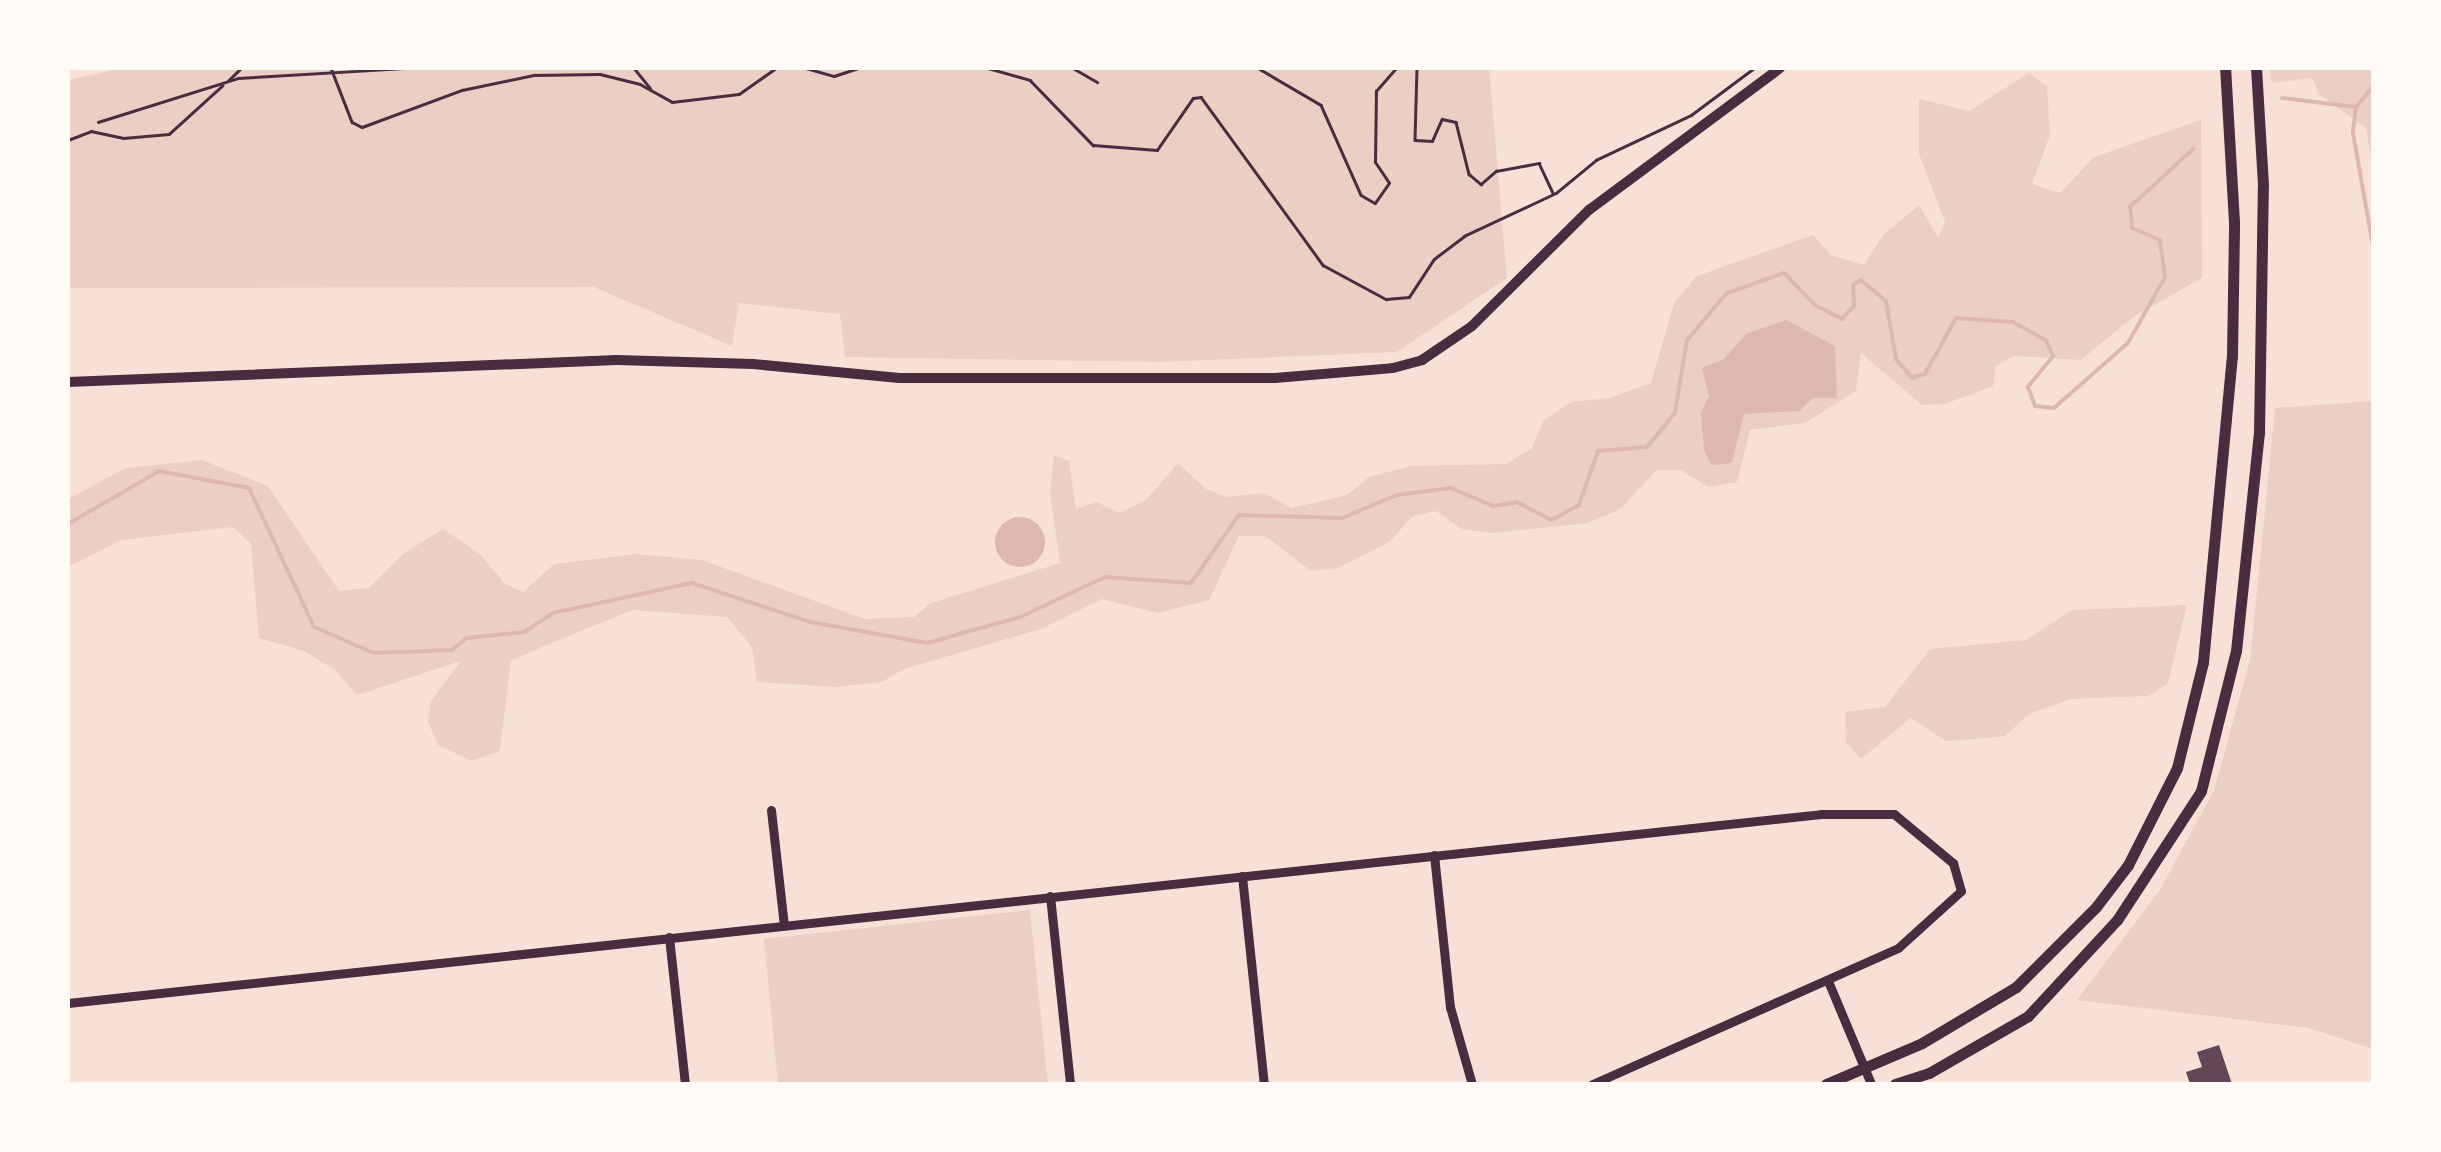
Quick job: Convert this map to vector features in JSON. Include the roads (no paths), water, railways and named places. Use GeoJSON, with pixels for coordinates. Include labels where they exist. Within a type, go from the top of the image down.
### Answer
{"type":"FeatureCollection","features":[{"type":"Feature","properties":{"kind":"main road"},"geometry":{"type":"LineString","coordinates":[[1826,1084],[1972,1015],[2061,945],[2128,865],[2178,768],[2203,662],[2231,374],[2234,222],[2225,68]]}},
{"type":"Feature","properties":{"kind":"main road"},"geometry":{"type":"LineString","coordinates":[[1895,1084],[1929,1073],[2028,1016],[2118,920],[2201,791],[2236,651],[2259,433],[2263,185],[2256,68]]}},
{"type":"Feature","properties":{"kind":"street"},"geometry":{"type":"LineString","coordinates":[[68,382],[617,360],[753,364],[899,378],[1274,378],[1393,368],[1422,360],[1472,326],[1589,210],[1780,68]]}},
{"type":"Feature","properties":{"kind":"street"},"geometry":{"type":"LineString","coordinates":[[771,810],[784,924]]}},
{"type":"Feature","properties":{"kind":"street"},"geometry":{"type":"LineString","coordinates":[[68,1004],[784,924],[1878,810],[1944,851],[1960,876],[1961,891],[1950,908],[1898,948],[1592,1084]]}},
{"type":"Feature","properties":{"kind":"street"},"geometry":{"type":"LineString","coordinates":[[1434,855],[1450,1007],[1472,1084]]}},
{"type":"Feature","properties":{"kind":"street"},"geometry":{"type":"LineString","coordinates":[[1242,876],[1264,1084]]}},
{"type":"Feature","properties":{"kind":"street"},"geometry":{"type":"LineString","coordinates":[[1050,896],[1070,1084]]}},
{"type":"Feature","properties":{"kind":"street"},"geometry":{"type":"LineString","coordinates":[[669,937],[685,1084]]}},
{"type":"Feature","properties":{"kind":"street"},"geometry":{"type":"LineString","coordinates":[[1828,981],[1871,1084]]}},
{"type":"Feature","properties":{"kind":"waterway"},"geometry":{"type":"LineString","coordinates":[[2374,85],[2356,107],[2353,133],[2374,252]]}},
{"type":"Feature","properties":{"kind":"waterway"},"geometry":{"type":"LineString","coordinates":[[2282,98],[2356,107]]}},
{"type":"Feature","properties":{"kind":"waterway"},"geometry":{"type":"LineString","coordinates":[[68,524],[159,471],[249,488],[314,627],[374,653],[452,650],[467,638],[524,632],[553,613],[692,583],[810,622],[927,643],[1020,617],[1105,577],[1191,583],[1239,515],[1342,518],[1397,495],[1451,488],[1493,506],[1517,502],[1551,520],[1579,505],[1598,451],[1647,447],[1675,413],[1687,340],[1727,293],[1784,273],[1815,305],[1842,319],[1854,306],[1853,285],[1861,280],[1886,301],[1896,359],[1912,378],[1925,374],[1956,318],[2013,322],[2046,340],[2053,356],[2028,387],[2035,406],[2054,408],[2128,343],[2165,277],[2160,240],[2132,228],[2130,207],[2193,149]]}}]}
